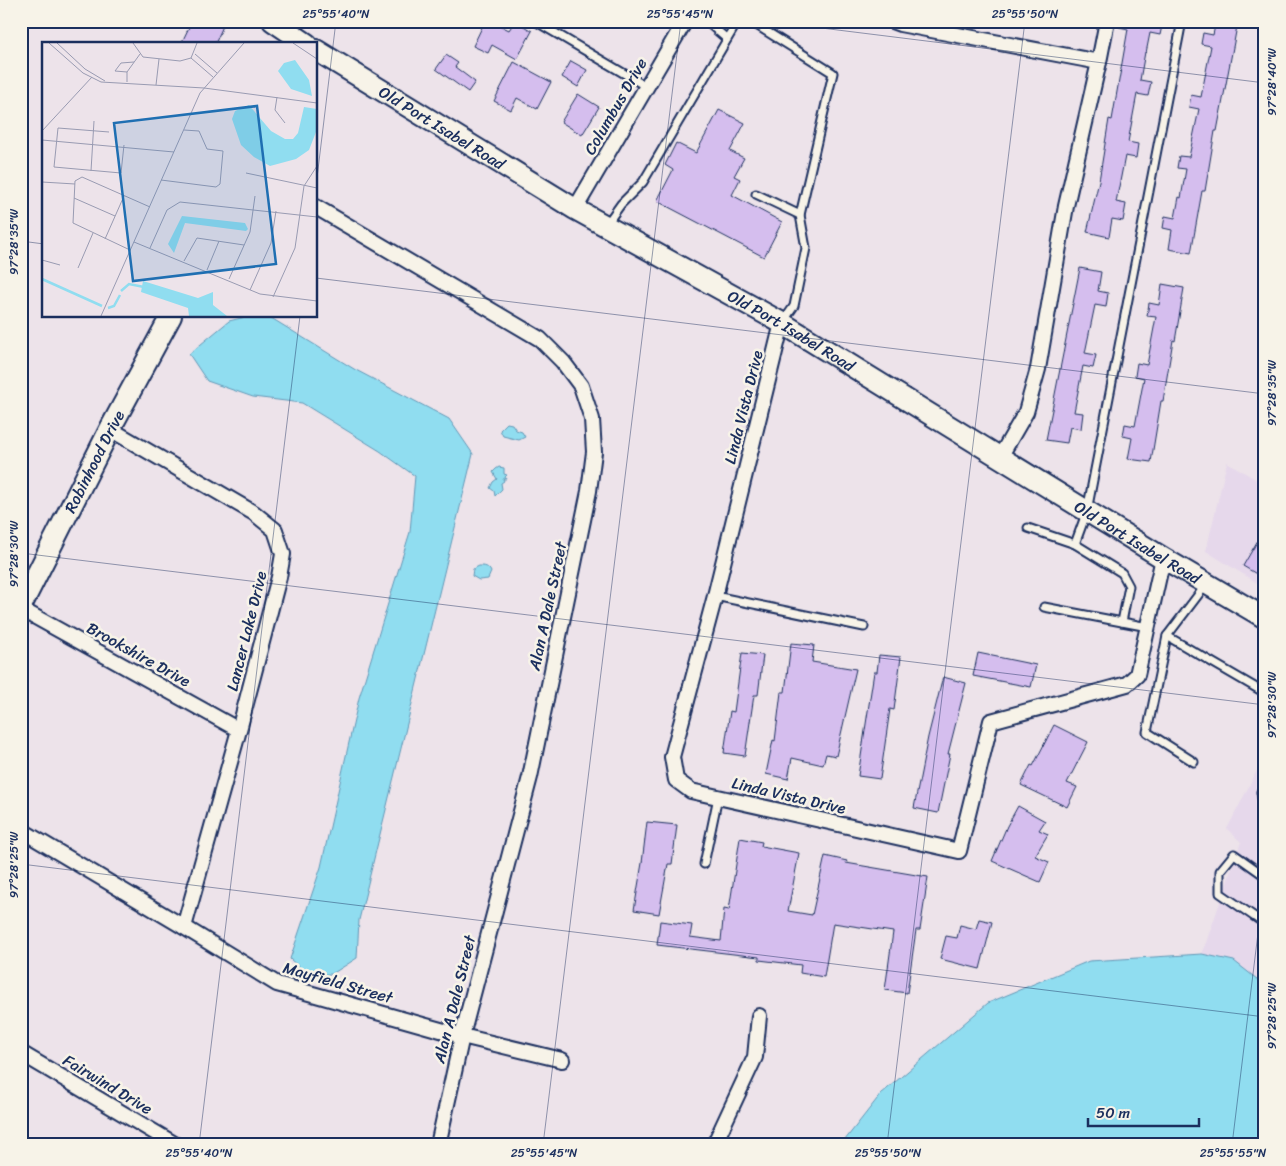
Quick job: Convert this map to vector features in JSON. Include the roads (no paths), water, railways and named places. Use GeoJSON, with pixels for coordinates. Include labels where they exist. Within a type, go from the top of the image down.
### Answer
{"type":"FeatureCollection","features":[{"type":"Feature","properties":{"kind":"street","name":"Old Port Isabel Road"},"geometry":{"type":"LineString","coordinates":[[273,21],[304,42]]}},
{"type":"Feature","properties":{"kind":"street","name":"Columbus Drive"},"geometry":{"type":"LineString","coordinates":[[575,209],[685,21]]}},
{"type":"Feature","properties":{"kind":"street"},"geometry":{"type":"LineString","coordinates":[[892,21],[1099,62]]}},
{"type":"Feature","properties":{"kind":"street"},"geometry":{"type":"LineString","coordinates":[[1000,458],[1026,412],[1038,370],[1066,206],[1099,62],[1106,21]]}},
{"type":"Feature","properties":{"kind":"street","name":"Old Port Isabel Road"},"geometry":{"type":"LineString","coordinates":[[318,51],[575,209],[782,323],[1163,558],[1265,618]]}},
{"type":"Feature","properties":{"kind":"street","name":"Alan A Dale Street"},"geometry":{"type":"LineString","coordinates":[[318,208],[540,339],[563,362],[581,386],[592,419],[594,452],[589,491],[530,777],[462,1036],[438,1145]]}},
{"type":"Feature","properties":{"kind":"street","name":"Robinhood Drive"},"geometry":{"type":"LineString","coordinates":[[21,608],[110,429],[170,318]]}},
{"type":"Feature","properties":{"kind":"street","name":"Linda Vista Drive"},"geometry":{"type":"LineString","coordinates":[[782,323],[672,757],[676,780],[691,791],[959,851],[991,721],[1127,684],[1137,676],[1163,558]]}},
{"type":"Feature","properties":{"kind":"street","name":"Lancer Lake Drive"},"geometry":{"type":"LineString","coordinates":[[110,429],[254,513],[275,530],[283,554],[279,577],[239,730],[184,927]]}},
{"type":"Feature","properties":{"kind":"street","name":"Brookshire Drive"},"geometry":{"type":"LineString","coordinates":[[21,608],[239,730]]}},
{"type":"Feature","properties":{"kind":"street","name":"Mayfield Street"},"geometry":{"type":"LineString","coordinates":[[21,830],[277,984],[462,1036],[562,1060]]}},
{"type":"Feature","properties":{"kind":"street"},"geometry":{"type":"LineString","coordinates":[[714,1145],[755,1056],[758,1016]]}},
{"type":"Feature","properties":{"kind":"street","name":"Fairwind Drive"},"geometry":{"type":"LineString","coordinates":[[21,1054],[176,1145]]}},
{"type":"Feature","properties":{"kind":"lane"},"geometry":{"type":"LineString","coordinates":[[535,21],[647,87]]}},
{"type":"Feature","properties":{"kind":"lane"},"geometry":{"type":"LineString","coordinates":[[706,21],[728,39]]}},
{"type":"Feature","properties":{"kind":"lane"},"geometry":{"type":"LineString","coordinates":[[605,225],[621,204],[643,182],[738,21]]}},
{"type":"Feature","properties":{"kind":"lane"},"geometry":{"type":"LineString","coordinates":[[750,21],[833,73],[800,215],[806,248],[794,306],[782,323]]}},
{"type":"Feature","properties":{"kind":"lane"},"geometry":{"type":"LineString","coordinates":[[1075,544],[1087,511],[1182,21]]}},
{"type":"Feature","properties":{"kind":"lane"},"geometry":{"type":"LineString","coordinates":[[756,194],[800,215]]}},
{"type":"Feature","properties":{"kind":"lane"},"geometry":{"type":"LineString","coordinates":[[1028,528],[1075,544],[1122,572],[1129,586],[1122,622]]}},
{"type":"Feature","properties":{"kind":"lane"},"geometry":{"type":"LineString","coordinates":[[1194,762],[1147,732],[1167,636],[1206,584]]}},
{"type":"Feature","properties":{"kind":"lane"},"geometry":{"type":"LineString","coordinates":[[714,596],[864,627]]}},
{"type":"Feature","properties":{"kind":"lane"},"geometry":{"type":"LineString","coordinates":[[1044,607],[1148,627]]}},
{"type":"Feature","properties":{"kind":"lane"},"geometry":{"type":"LineString","coordinates":[[1167,636],[1265,693]]}},
{"type":"Feature","properties":{"kind":"lane"},"geometry":{"type":"LineString","coordinates":[[1265,785],[1261,792],[1265,814]]}},
{"type":"Feature","properties":{"kind":"lane"},"geometry":{"type":"LineString","coordinates":[[704,864],[718,797]]}},
{"type":"Feature","properties":{"kind":"lane"},"geometry":{"type":"LineString","coordinates":[[1265,876],[1234,854],[1220,871],[1220,892],[1265,924]]}},
{"type":"Feature","properties":{"kind":"water"},"geometry":{"type":"Polygon","coordinates":[[[241,318],[271,318],[354,369],[449,419],[473,454],[359,920],[357,958],[332,974],[308,975],[290,959],[321,867],[359,698],[410,532],[415,476],[380,451],[302,403],[253,397],[207,381],[189,354],[229,321],[241,318]]]}},
{"type":"Feature","properties":{"kind":"water"},"geometry":{"type":"Polygon","coordinates":[[[507,423],[512,424],[525,437],[519,440],[503,436],[500,430],[507,423]]]}},
{"type":"Feature","properties":{"kind":"water"},"geometry":{"type":"Polygon","coordinates":[[[499,467],[504,468],[504,474],[507,475],[506,479],[503,479],[504,481],[501,483],[502,489],[495,496],[494,491],[490,488],[497,479],[493,472],[499,467]]]}},
{"type":"Feature","properties":{"kind":"water"},"geometry":{"type":"Polygon","coordinates":[[[479,566],[490,570],[488,579],[479,580],[472,576],[473,569],[479,566]]]}},
{"type":"Feature","properties":{"kind":"water"},"geometry":{"type":"Polygon","coordinates":[[[1202,954],[1234,961],[1265,987],[1265,1142],[1262,1145],[841,1145],[881,1094],[988,1003],[1089,961],[1202,954]]]}}]}
